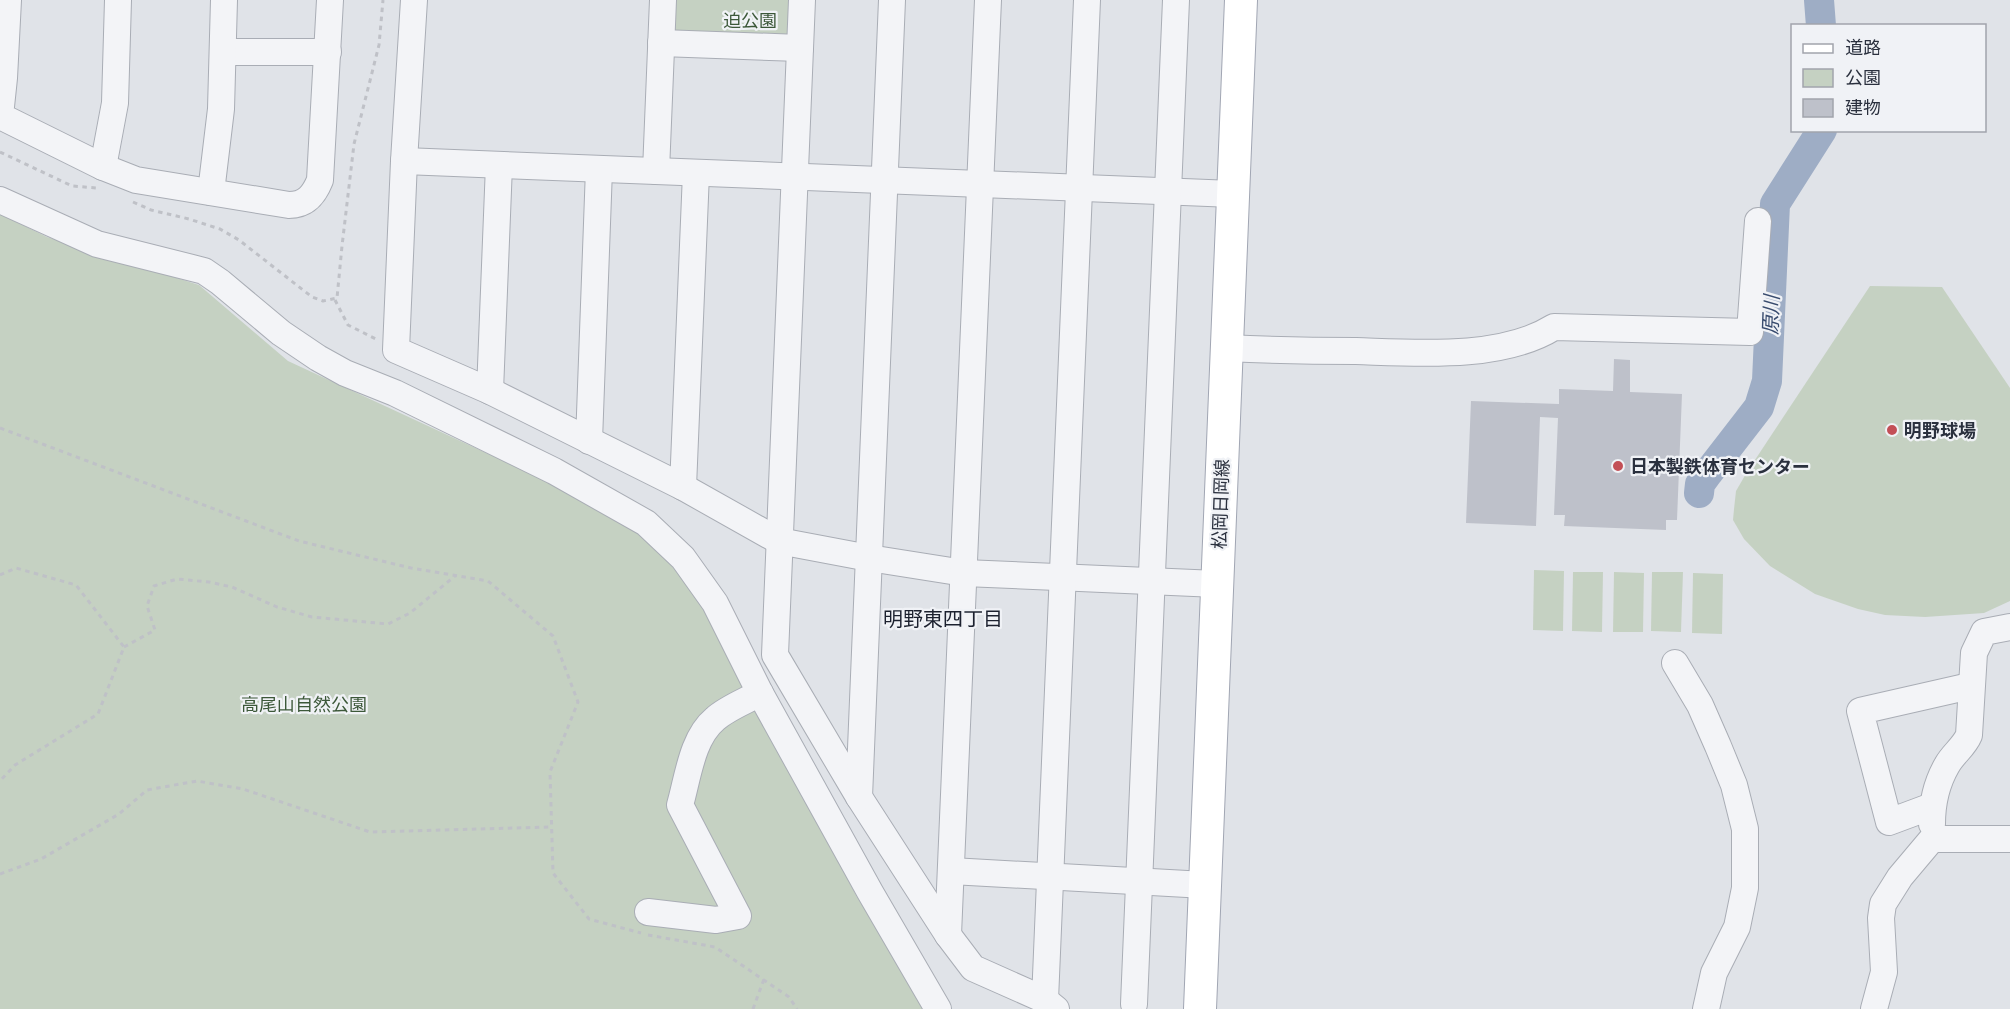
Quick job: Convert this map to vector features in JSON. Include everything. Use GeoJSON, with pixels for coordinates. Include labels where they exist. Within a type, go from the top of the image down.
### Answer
{"type":"FeatureCollection","features":[{"type":"Feature","properties":{"kind":"main road","name":"松岡日岡線"},"geometry":{"type":"LineString","coordinates":[[1200,1009],[1241,0]]}},
{"type":"Feature","properties":{"kind":"street"},"geometry":{"type":"LineString","coordinates":[[8,0],[0,116],[103,167],[136,180],[289,205],[305,202],[312,195],[320,180],[330,0]]}},
{"type":"Feature","properties":{"kind":"street"},"geometry":{"type":"LineString","coordinates":[[103,167],[115,102],[118,0]]}},
{"type":"Feature","properties":{"kind":"street"},"geometry":{"type":"LineString","coordinates":[[211,192],[221,110],[224,0]]}},
{"type":"Feature","properties":{"kind":"street"},"geometry":{"type":"LineString","coordinates":[[414,0],[396,350],[490,391],[683,487],[779,541],[964,573],[1217,585]]}},
{"type":"Feature","properties":{"kind":"street"},"geometry":{"type":"LineString","coordinates":[[656,171],[663,0]]}},
{"type":"Feature","properties":{"kind":"street"},"geometry":{"type":"LineString","coordinates":[[802,0],[775,655],[859,797],[948,935],[973,968],[1051,1004],[1050,876],[1087,0]]}},
{"type":"Feature","properties":{"kind":"street"},"geometry":{"type":"LineString","coordinates":[[859,797],[892,0]]}},
{"type":"Feature","properties":{"kind":"street"},"geometry":{"type":"LineString","coordinates":[[948,935],[988,0]]}},
{"type":"Feature","properties":{"kind":"street"},"geometry":{"type":"LineString","coordinates":[[1134,1004],[1176,0]]}},
{"type":"Feature","properties":{"kind":"street"},"geometry":{"type":"LineString","coordinates":[[661,43],[800,48]]}},
{"type":"Feature","properties":{"kind":"street"},"geometry":{"type":"LineString","coordinates":[[223,52],[328,52]]}},
{"type":"Feature","properties":{"kind":"street"},"geometry":{"type":"LineString","coordinates":[[404,161],[1233,194]]}},
{"type":"Feature","properties":{"kind":"street"},"geometry":{"type":"LineString","coordinates":[[490,391],[499,165]]}},
{"type":"Feature","properties":{"kind":"street"},"geometry":{"type":"LineString","coordinates":[[589,441],[599,169]]}},
{"type":"Feature","properties":{"kind":"street"},"geometry":{"type":"LineString","coordinates":[[683,487],[696,173]]}},
{"type":"Feature","properties":{"kind":"street"},"geometry":{"type":"LineString","coordinates":[[0,200],[97,244],[204,271],[281,333],[345,374],[395,393],[554,471],[646,524],[683,558],[715,603],[760,693],[870,892],[938,1009]]}},
{"type":"Feature","properties":{"kind":"street"},"geometry":{"type":"LineString","coordinates":[[1227,348],[1445,352],[1499,347],[1538,337],[1554,327],[1750,332],[1758,221]]}},
{"type":"Feature","properties":{"kind":"street"},"geometry":{"type":"LineString","coordinates":[[1874,1009],[1884,972],[1881,918],[1883,904],[1900,877],[1932,839],[1932,806],[1938,786],[1947,764],[1969,735],[1970,686],[1974,653],[1984,632],[2010,627]]}},
{"type":"Feature","properties":{"kind":"street"},"geometry":{"type":"LineString","coordinates":[[1675,663],[1700,705],[1718,746],[1734,785],[1745,829],[1745,888],[1737,927],[1714,973],[1706,1009]]}},
{"type":"Feature","properties":{"kind":"street"},"geometry":{"type":"LineString","coordinates":[[1932,806],[1889,822],[1860,711],[1970,686]]}},
{"type":"Feature","properties":{"kind":"street"},"geometry":{"type":"LineString","coordinates":[[648,912],[716,920],[738,916],[680,805],[698,741],[707,726],[716,717],[760,693]]}},
{"type":"Feature","properties":{"kind":"street"},"geometry":{"type":"LineString","coordinates":[[1932,839],[2010,839]]}},
{"type":"Feature","properties":{"kind":"street"},"geometry":{"type":"LineString","coordinates":[[951,871],[1205,885]]}},
{"type":"Feature","properties":{"kind":"path"},"geometry":{"type":"LineString","coordinates":[[335,300],[348,325],[396,350]]}},
{"type":"Feature","properties":{"kind":"path"},"geometry":{"type":"LineString","coordinates":[[0,428],[299,541],[411,568],[488,581],[553,636],[578,702],[550,772],[553,873],[589,920],[666,939],[715,947],[789,997],[797,1009]]}},
{"type":"Feature","properties":{"kind":"path"},"geometry":{"type":"LineString","coordinates":[[0,574],[16,568],[76,585],[124,647]]}},
{"type":"Feature","properties":{"kind":"path"},"geometry":{"type":"LineString","coordinates":[[0,781],[15,765],[98,714],[124,647],[155,630],[147,606],[154,586],[177,579],[209,582],[232,587],[277,607],[312,617],[388,624],[410,613],[455,576]]}},
{"type":"Feature","properties":{"kind":"path"},"geometry":{"type":"LineString","coordinates":[[0,874],[41,859],[119,814],[147,790],[196,781],[243,789],[369,832],[552,827]]}},
{"type":"Feature","properties":{"kind":"path"},"geometry":{"type":"LineString","coordinates":[[753,1009],[764,979]]}},
{"type":"Feature","properties":{"kind":"green space","name":"迫公園"},"geometry":{"type":"Polygon","coordinates":[[[672,0],[796,0],[788,42],[671,31],[672,0]]]}},
{"type":"Feature","properties":{"kind":"green space","name":"高尾山自然公園"},"geometry":{"type":"Polygon","coordinates":[[[0,214],[47,237],[199,285],[288,361],[549,482],[643,535],[705,602],[857,897],[931,1009],[0,1009],[0,214]]]}},
{"type":"Feature","properties":{"kind":"green space","name":"明野球場"},"geometry":{"type":"Polygon","coordinates":[[[1870,286],[1942,287],[2010,388],[2010,601],[1984,613],[1925,617],[1885,615],[1858,609],[1815,594],[1770,566],[1744,539],[1733,520],[1736,491],[1747,472],[1870,286]]]}},
{"type":"Feature","properties":{"kind":"green space"},"geometry":{"type":"Polygon","coordinates":[[[1534,570],[1564,571],[1563,631],[1533,630],[1534,570]]]}},
{"type":"Feature","properties":{"kind":"green space"},"geometry":{"type":"Polygon","coordinates":[[[1573,572],[1603,572],[1602,632],[1572,631],[1573,572]]]}},
{"type":"Feature","properties":{"kind":"green space"},"geometry":{"type":"Polygon","coordinates":[[[1614,572],[1644,573],[1643,632],[1613,632],[1614,572]]]}},
{"type":"Feature","properties":{"kind":"green space"},"geometry":{"type":"Polygon","coordinates":[[[1652,572],[1683,572],[1681,632],[1651,631],[1652,572]]]}},
{"type":"Feature","properties":{"kind":"green space"},"geometry":{"type":"Polygon","coordinates":[[[1693,573],[1723,574],[1722,634],[1692,633],[1693,573]]]}},
{"type":"Feature","properties":{"kind":"building","name":"日本製鉄体育センター"},"geometry":{"type":"Polygon","coordinates":[[[1614,359],[1630,360],[1630,392],[1682,394],[1677,520],[1666,520],[1666,530],[1564,526],[1565,515],[1554,515],[1558,418],[1540,417],[1536,526],[1466,523],[1471,401],[1559,404],[1559,389],[1613,391],[1614,359]]]}},
{"type":"Feature","properties":{"kind":"waterway","name":"原川"},"geometry":{"type":"LineString","coordinates":[[1819,0],[1821,24]]}},
{"type":"Feature","properties":{"kind":"waterway","name":"原川"},"geometry":{"type":"LineString","coordinates":[[1699,493],[1700,484],[1759,407],[1767,381],[1775,204],[1821,132]]}},
{"type":"Feature","properties":{"kind":"place","name":"明野球場"},"geometry":{"type":"Point","coordinates":[1892,430]}},
{"type":"Feature","properties":{"kind":"place","name":"日本製鉄体育センター"},"geometry":{"type":"Point","coordinates":[1618,466]}},
{"type":"Feature","properties":{"kind":"district","name":"明野東四丁目"},"geometry":{"type":"Point","coordinates":[943,618]}}]}
